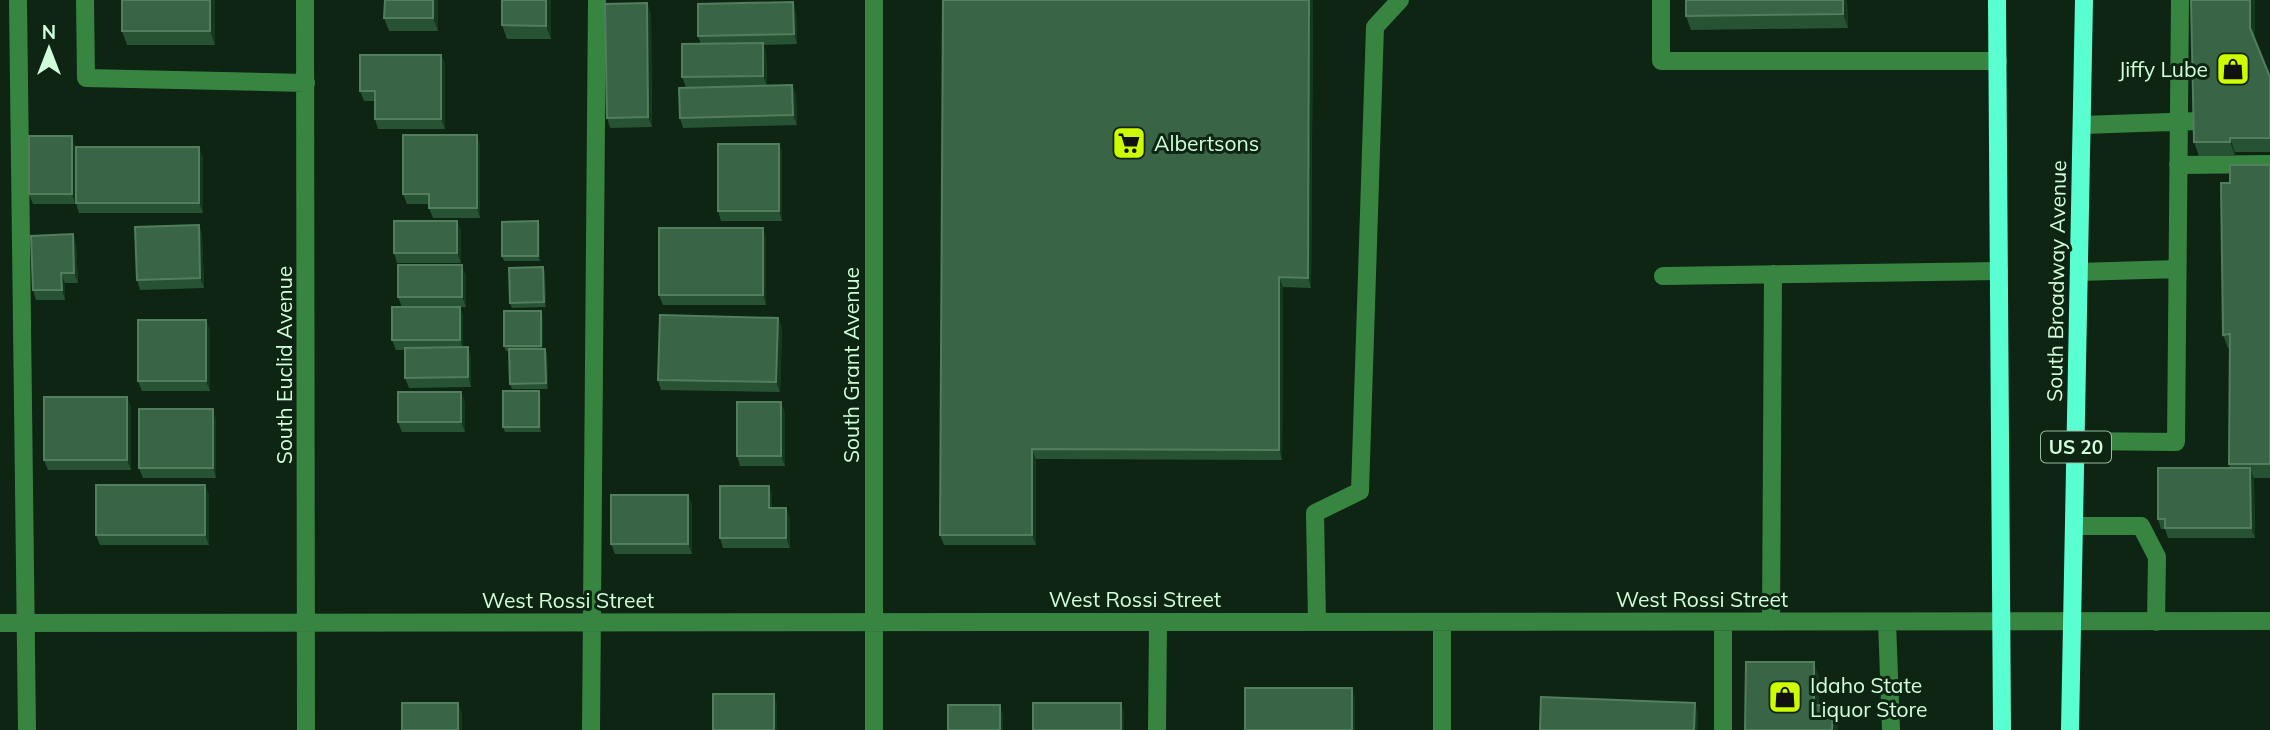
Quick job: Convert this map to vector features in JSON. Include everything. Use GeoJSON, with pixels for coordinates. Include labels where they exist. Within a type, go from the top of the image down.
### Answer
{"type":"FeatureCollection","features":[{"type":"Feature","properties":{"kind":"main road"},"geometry":{"type":"LineString","coordinates":[[1997,0],[2002,730]]}},
{"type":"Feature","properties":{"kind":"main road","name":"South Broadway Avenue"},"geometry":{"type":"LineString","coordinates":[[2070,730],[2084,0]]}},
{"type":"Feature","properties":{"kind":"street"},"geometry":{"type":"LineString","coordinates":[[18,0],[28,623],[27,730]]}},
{"type":"Feature","properties":{"kind":"street"},"geometry":{"type":"LineString","coordinates":[[85,0],[86,78],[306,83]]}},
{"type":"Feature","properties":{"kind":"street","name":"South Euclid Avenue"},"geometry":{"type":"LineString","coordinates":[[305,0],[306,730]]}},
{"type":"Feature","properties":{"kind":"street"},"geometry":{"type":"LineString","coordinates":[[591,730],[597,0]]}},
{"type":"Feature","properties":{"kind":"street","name":"South Grant Avenue"},"geometry":{"type":"LineString","coordinates":[[874,0],[874,730]]}},
{"type":"Feature","properties":{"kind":"street"},"geometry":{"type":"LineString","coordinates":[[1317,622],[1315,513],[1360,491],[1375,27],[1400,0]]}},
{"type":"Feature","properties":{"kind":"street"},"geometry":{"type":"LineString","coordinates":[[1661,0],[1661,61],[1997,61]]}},
{"type":"Feature","properties":{"kind":"street"},"geometry":{"type":"LineString","coordinates":[[2076,441],[2176,442],[2180,0]]}},
{"type":"Feature","properties":{"kind":"street"},"geometry":{"type":"LineString","coordinates":[[2082,125],[2199,121]]}},
{"type":"Feature","properties":{"kind":"street"},"geometry":{"type":"LineString","coordinates":[[2178,165],[2270,164]]}},
{"type":"Feature","properties":{"kind":"street"},"geometry":{"type":"LineString","coordinates":[[2079,272],[2177,270]]}},
{"type":"Feature","properties":{"kind":"street"},"geometry":{"type":"LineString","coordinates":[[1663,276],[1999,271]]}},
{"type":"Feature","properties":{"kind":"street"},"geometry":{"type":"LineString","coordinates":[[1771,622],[1773,274]]}},
{"type":"Feature","properties":{"kind":"street"},"geometry":{"type":"LineString","coordinates":[[2074,527],[2141,527],[2157,557],[2156,622]]}},
{"type":"Feature","properties":{"kind":"street","name":"West Rossi Street"},"geometry":{"type":"LineString","coordinates":[[0,623],[2270,621]]}},
{"type":"Feature","properties":{"kind":"street"},"geometry":{"type":"LineString","coordinates":[[1157,730],[1158,622]]}},
{"type":"Feature","properties":{"kind":"street"},"geometry":{"type":"LineString","coordinates":[[1441,730],[1442,622]]}},
{"type":"Feature","properties":{"kind":"street"},"geometry":{"type":"LineString","coordinates":[[1723,622],[1723,730]]}},
{"type":"Feature","properties":{"kind":"street"},"geometry":{"type":"LineString","coordinates":[[1887,622],[1891,730]]}},
{"type":"Feature","properties":{"kind":"building"},"geometry":{"type":"Polygon","coordinates":[[[122,0],[210,0],[210,31],[122,31],[122,0]]]}},
{"type":"Feature","properties":{"kind":"building"},"geometry":{"type":"Polygon","coordinates":[[[385,0],[433,0],[433,18],[384,18],[385,0]]]}},
{"type":"Feature","properties":{"kind":"building"},"geometry":{"type":"Polygon","coordinates":[[[502,0],[546,0],[546,26],[502,25],[502,0]]]}},
{"type":"Feature","properties":{"kind":"building","name":"Albertsons"},"geometry":{"type":"Polygon","coordinates":[[[943,0],[1309,0],[1308,278],[1279,277],[1279,450],[1032,449],[1032,535],[940,535],[943,0]]]}},
{"type":"Feature","properties":{"kind":"building"},"geometry":{"type":"Polygon","coordinates":[[[1686,0],[1843,0],[1843,14],[1686,16],[1686,0]]]}},
{"type":"Feature","properties":{"kind":"building","name":"Jiffy Lube"},"geometry":{"type":"Polygon","coordinates":[[[2191,0],[2250,0],[2250,28],[2270,77],[2270,138],[2230,138],[2230,142],[2194,142],[2191,0]]]}},
{"type":"Feature","properties":{"kind":"building"},"geometry":{"type":"Polygon","coordinates":[[[793,2],[794,34],[698,36],[698,4],[793,2]]]}},
{"type":"Feature","properties":{"kind":"building"},"geometry":{"type":"Polygon","coordinates":[[[647,3],[648,117],[607,118],[605,4],[647,3]]]}},
{"type":"Feature","properties":{"kind":"building"},"geometry":{"type":"Polygon","coordinates":[[[763,43],[763,76],[682,77],[682,44],[763,43]]]}},
{"type":"Feature","properties":{"kind":"building"},"geometry":{"type":"Polygon","coordinates":[[[360,55],[441,55],[441,119],[375,119],[375,91],[360,91],[360,55]]]}},
{"type":"Feature","properties":{"kind":"building"},"geometry":{"type":"Polygon","coordinates":[[[792,85],[793,115],[680,118],[679,88],[792,85]]]}},
{"type":"Feature","properties":{"kind":"building"},"geometry":{"type":"Polygon","coordinates":[[[403,135],[477,135],[477,208],[429,208],[429,194],[403,194],[403,135]]]}},
{"type":"Feature","properties":{"kind":"building"},"geometry":{"type":"Polygon","coordinates":[[[29,136],[72,136],[72,194],[29,194],[29,136]]]}},
{"type":"Feature","properties":{"kind":"building"},"geometry":{"type":"Polygon","coordinates":[[[718,144],[779,144],[779,211],[718,211],[718,144]]]}},
{"type":"Feature","properties":{"kind":"building"},"geometry":{"type":"Polygon","coordinates":[[[76,147],[199,147],[199,203],[76,203],[76,147]]]}},
{"type":"Feature","properties":{"kind":"building"},"geometry":{"type":"Polygon","coordinates":[[[2230,165],[2270,165],[2270,464],[2229,464],[2230,334],[2223,335],[2221,183],[2230,183],[2230,165]]]}},
{"type":"Feature","properties":{"kind":"building"},"geometry":{"type":"Polygon","coordinates":[[[394,221],[457,221],[457,253],[394,253],[394,221]]]}},
{"type":"Feature","properties":{"kind":"building"},"geometry":{"type":"Polygon","coordinates":[[[538,221],[538,256],[502,256],[502,222],[538,221]]]}},
{"type":"Feature","properties":{"kind":"building"},"geometry":{"type":"Polygon","coordinates":[[[199,225],[200,278],[137,280],[135,227],[199,225]]]}},
{"type":"Feature","properties":{"kind":"building"},"geometry":{"type":"Polygon","coordinates":[[[659,228],[763,228],[763,295],[659,295],[659,228]]]}},
{"type":"Feature","properties":{"kind":"building"},"geometry":{"type":"Polygon","coordinates":[[[73,234],[74,273],[61,273],[62,290],[33,290],[31,236],[73,234]]]}},
{"type":"Feature","properties":{"kind":"building"},"geometry":{"type":"Polygon","coordinates":[[[398,265],[462,265],[462,297],[398,297],[398,265]]]}},
{"type":"Feature","properties":{"kind":"building"},"geometry":{"type":"Polygon","coordinates":[[[543,267],[544,302],[510,303],[509,268],[543,267]]]}},
{"type":"Feature","properties":{"kind":"building"},"geometry":{"type":"Polygon","coordinates":[[[392,307],[460,307],[460,340],[392,340],[392,307]]]}},
{"type":"Feature","properties":{"kind":"building"},"geometry":{"type":"Polygon","coordinates":[[[504,311],[541,311],[541,346],[504,346],[504,311]]]}},
{"type":"Feature","properties":{"kind":"building"},"geometry":{"type":"Polygon","coordinates":[[[660,315],[778,318],[776,382],[658,380],[660,315]]]}},
{"type":"Feature","properties":{"kind":"building"},"geometry":{"type":"Polygon","coordinates":[[[138,320],[206,320],[206,381],[138,381],[138,320]]]}},
{"type":"Feature","properties":{"kind":"building"},"geometry":{"type":"Polygon","coordinates":[[[468,347],[468,377],[405,378],[405,348],[468,347]]]}},
{"type":"Feature","properties":{"kind":"building"},"geometry":{"type":"Polygon","coordinates":[[[509,349],[545,349],[546,383],[510,384],[509,349]]]}},
{"type":"Feature","properties":{"kind":"building"},"geometry":{"type":"Polygon","coordinates":[[[503,391],[539,391],[539,427],[503,427],[503,391]]]}},
{"type":"Feature","properties":{"kind":"building"},"geometry":{"type":"Polygon","coordinates":[[[398,392],[461,392],[461,422],[398,422],[398,392]]]}},
{"type":"Feature","properties":{"kind":"building"},"geometry":{"type":"Polygon","coordinates":[[[44,397],[127,397],[127,460],[44,460],[44,397]]]}},
{"type":"Feature","properties":{"kind":"building"},"geometry":{"type":"Polygon","coordinates":[[[737,402],[781,402],[781,456],[737,456],[737,402]]]}},
{"type":"Feature","properties":{"kind":"building"},"geometry":{"type":"Polygon","coordinates":[[[139,409],[213,409],[213,468],[139,468],[139,409]]]}},
{"type":"Feature","properties":{"kind":"building"},"geometry":{"type":"Polygon","coordinates":[[[2158,468],[2250,468],[2251,528],[2165,528],[2165,519],[2158,519],[2158,468]]]}},
{"type":"Feature","properties":{"kind":"building"},"geometry":{"type":"Polygon","coordinates":[[[96,485],[205,485],[205,535],[96,535],[96,485]]]}},
{"type":"Feature","properties":{"kind":"building"},"geometry":{"type":"Polygon","coordinates":[[[720,486],[769,486],[769,508],[786,508],[786,538],[720,538],[720,486]]]}},
{"type":"Feature","properties":{"kind":"building"},"geometry":{"type":"Polygon","coordinates":[[[611,495],[688,495],[688,544],[611,544],[611,495]]]}},
{"type":"Feature","properties":{"kind":"building","name":"Idaho State Liquor Store"},"geometry":{"type":"Polygon","coordinates":[[[1746,662],[1814,662],[1814,705],[1833,706],[1832,730],[1745,730],[1746,662]]]}},
{"type":"Feature","properties":{"kind":"building"},"geometry":{"type":"Polygon","coordinates":[[[1245,688],[1352,688],[1352,730],[1245,730],[1245,688]]]}},
{"type":"Feature","properties":{"kind":"building"},"geometry":{"type":"Polygon","coordinates":[[[713,694],[774,694],[774,730],[713,730],[713,694]]]}},
{"type":"Feature","properties":{"kind":"building"},"geometry":{"type":"Polygon","coordinates":[[[1541,697],[1695,703],[1694,730],[1540,730],[1541,697]]]}},
{"type":"Feature","properties":{"kind":"building"},"geometry":{"type":"Polygon","coordinates":[[[402,703],[458,703],[458,730],[402,730],[402,703]]]}},
{"type":"Feature","properties":{"kind":"building"},"geometry":{"type":"Polygon","coordinates":[[[1033,703],[1121,703],[1121,730],[1033,730],[1033,703]]]}},
{"type":"Feature","properties":{"kind":"building"},"geometry":{"type":"Polygon","coordinates":[[[948,705],[1000,705],[1000,730],[948,730],[948,705]]]}},
{"type":"Feature","properties":{"kind":"place","name":"Jiffy Lube"},"geometry":{"type":"Point","coordinates":[2233,69]}},
{"type":"Feature","properties":{"kind":"place","name":"Albertsons"},"geometry":{"type":"Point","coordinates":[1129,143]}},
{"type":"Feature","properties":{"kind":"place","name":"Idaho State Liquor Store"},"geometry":{"type":"Point","coordinates":[1785,697]}}]}
